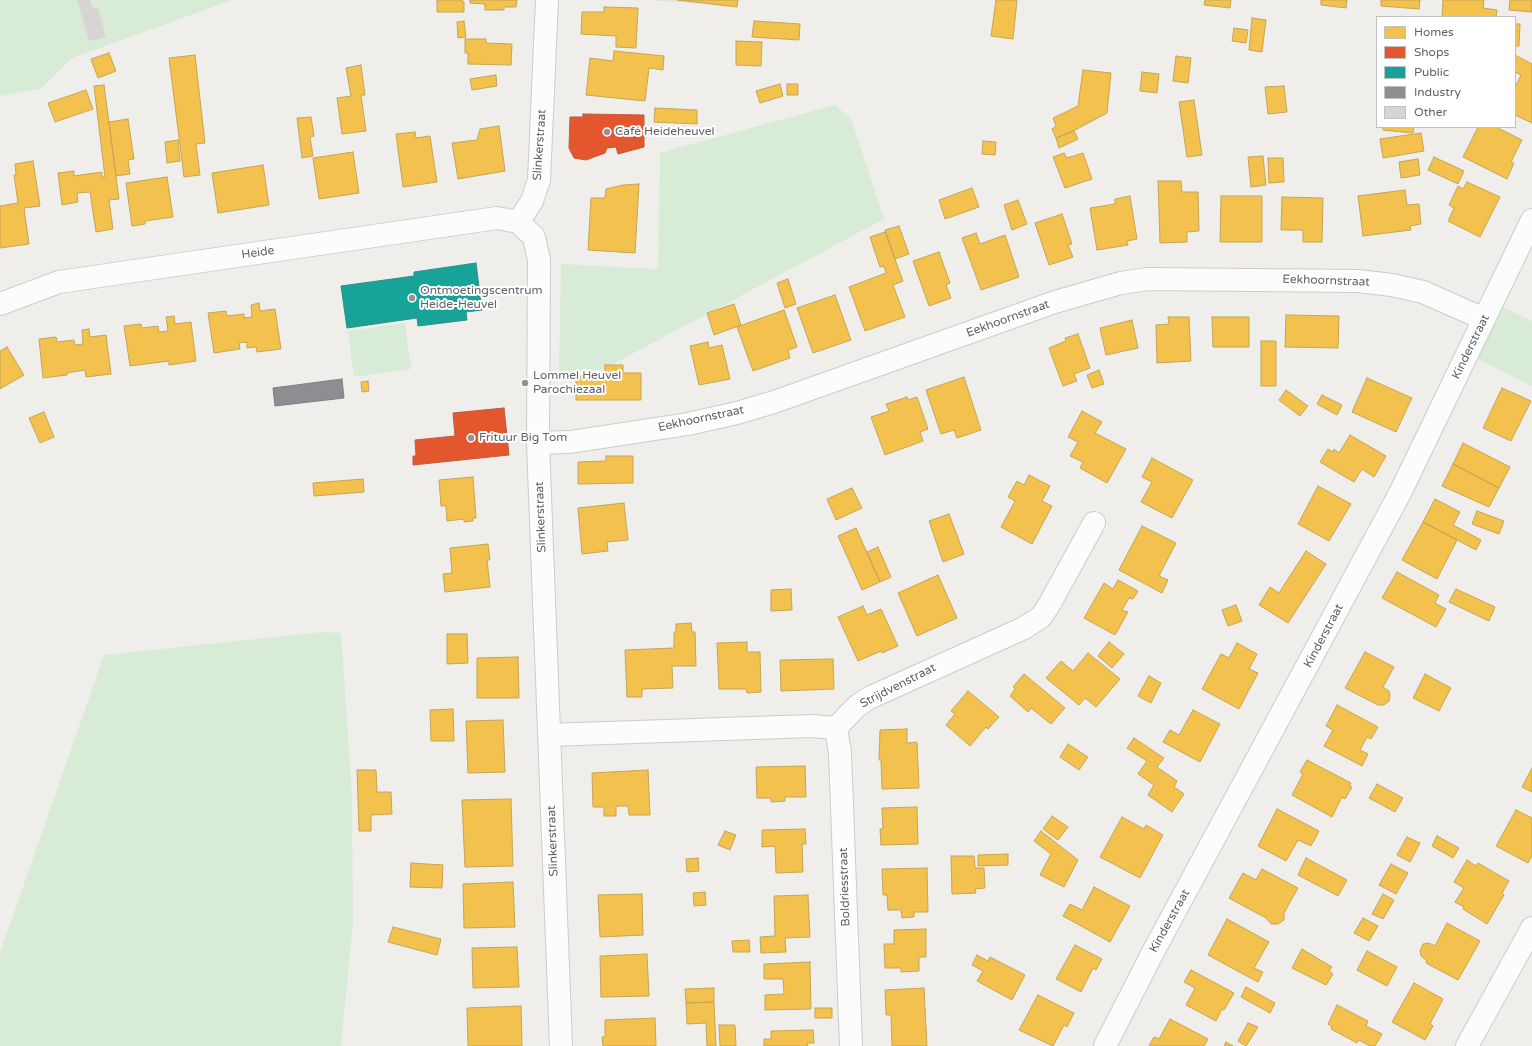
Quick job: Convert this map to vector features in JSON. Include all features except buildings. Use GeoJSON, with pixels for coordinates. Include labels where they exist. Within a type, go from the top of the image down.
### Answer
{"type":"FeatureCollection","features":[{"type":"Feature","properties":{"kind":"street","name":"Slinkerstraat"},"geometry":{"type":"LineString","coordinates":[[547,0],[539,180],[532,201],[518,222],[534,237],[539,260],[538,443],[561,1046]]}},
{"type":"Feature","properties":{"kind":"street","name":"Heide"},"geometry":{"type":"LineString","coordinates":[[0,304],[59,282],[497,218],[518,222]]}},
{"type":"Feature","properties":{"kind":"street","name":"Kinderstraat"},"geometry":{"type":"LineString","coordinates":[[1105,1046],[1152,954],[1242,790],[1400,493],[1532,220]]}},
{"type":"Feature","properties":{"kind":"street","name":"Eekhoornstraat"},"geometry":{"type":"LineString","coordinates":[[538,443],[570,442],[688,424],[737,413],[774,402],[1055,302],[1121,283],[1148,279],[1358,281],[1392,285],[1423,292],[1484,319]]}},
{"type":"Feature","properties":{"kind":"street","name":"Strijdvenstraat"},"geometry":{"type":"LineString","coordinates":[[836,728],[856,707],[869,698],[1024,628],[1041,617],[1094,523]]}},
{"type":"Feature","properties":{"kind":"street"},"geometry":{"type":"LineString","coordinates":[[549,735],[810,726],[836,728]]}},
{"type":"Feature","properties":{"kind":"street","name":"Boldriesstraat"},"geometry":{"type":"LineString","coordinates":[[836,728],[840,752],[851,1046]]}},
{"type":"Feature","properties":{"kind":"street"},"geometry":{"type":"LineString","coordinates":[[1467,1046],[1532,928]]}},
{"type":"Feature","properties":{"kind":"shaded area"},"geometry":{"type":"Polygon","coordinates":[[[648,0],[738,0],[738,6],[648,0]]]}},
{"type":"Feature","properties":{"kind":"green space"},"geometry":{"type":"Polygon","coordinates":[[[0,0],[232,0],[72,58],[40,89],[0,96],[0,0]]]}},
{"type":"Feature","properties":{"kind":"green space"},"geometry":{"type":"Polygon","coordinates":[[[835,105],[851,119],[884,219],[604,369],[559,373],[561,264],[658,269],[660,153],[835,105]]]}},
{"type":"Feature","properties":{"kind":"green space"},"geometry":{"type":"Polygon","coordinates":[[[1503,307],[1532,321],[1532,386],[1477,359],[1503,307]]]}},
{"type":"Feature","properties":{"kind":"green space"},"geometry":{"type":"Polygon","coordinates":[[[405,323],[411,369],[354,377],[348,331],[405,323]]]}},
{"type":"Feature","properties":{"kind":"green space"},"geometry":{"type":"Polygon","coordinates":[[[323,632],[341,633],[352,797],[353,923],[341,1046],[0,1046],[0,953],[104,655],[323,632]]]}},
{"type":"Feature","properties":{"kind":"place","name":"Café Heideheuvel"},"geometry":{"type":"Point","coordinates":[607,132]}},
{"type":"Feature","properties":{"kind":"place","name":"Ontmoetingscentrum Heide-Heuvel"},"geometry":{"type":"Point","coordinates":[412,298]}},
{"type":"Feature","properties":{"kind":"place","name":"Lommel Heuvel Parochiezaal"},"geometry":{"type":"Point","coordinates":[525,383]}},
{"type":"Feature","properties":{"kind":"place","name":"Frituur Big Tom"},"geometry":{"type":"Point","coordinates":[471,438]}}]}
